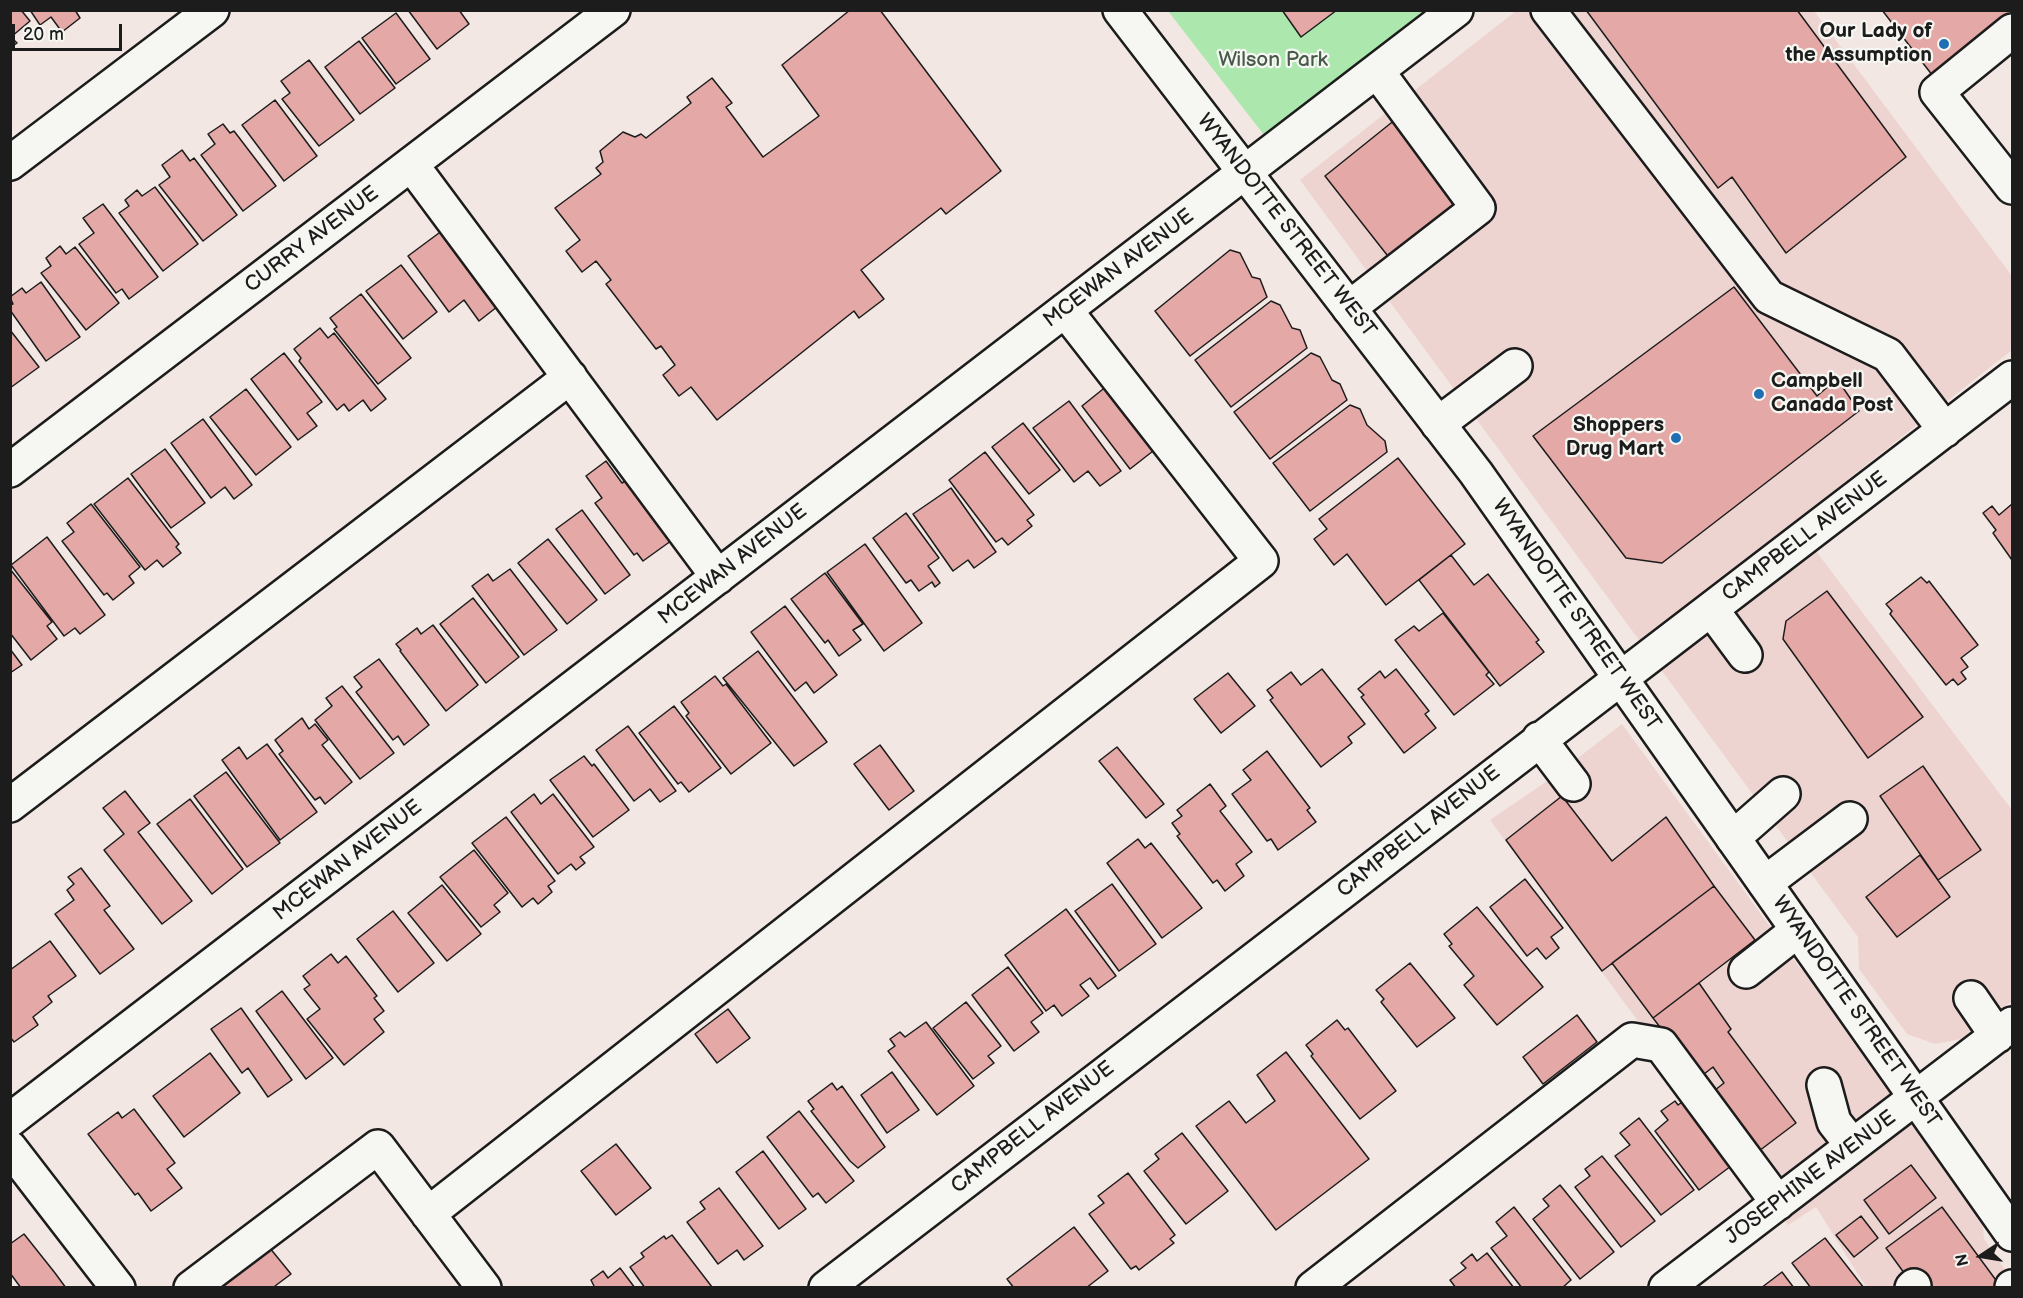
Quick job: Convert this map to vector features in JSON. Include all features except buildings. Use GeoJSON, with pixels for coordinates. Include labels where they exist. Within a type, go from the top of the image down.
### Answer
{"type":"FeatureCollection","features":[{"type":"Feature","properties":{"kind":"street"},"geometry":{"type":"LineString","coordinates":[[10,163],[212,10]]}},
{"type":"Feature","properties":{"kind":"street","name":"CURRY AVENUE"},"geometry":{"type":"LineString","coordinates":[[10,470],[613,10]]}},
{"type":"Feature","properties":{"kind":"street","name":"WYANDOTTE STREET WEST"},"geometry":{"type":"LineString","coordinates":[[1120,10],[1476,473],[2013,1234]]}},
{"type":"Feature","properties":{"kind":"street","name":"MCEWAN AVENUE"},"geometry":{"type":"LineString","coordinates":[[10,1120],[1456,10]]}},
{"type":"Feature","properties":{"kind":"street"},"geometry":{"type":"LineString","coordinates":[[1548,10],[1769,297],[1888,355],[1945,430]]}},
{"type":"Feature","properties":{"kind":"street"},"geometry":{"type":"LineString","coordinates":[[2013,31],[1937,92],[2013,187]]}},
{"type":"Feature","properties":{"kind":"street"},"geometry":{"type":"LineString","coordinates":[[1349,308],[1478,208],[1377,71]]}},
{"type":"Feature","properties":{"kind":"street"},"geometry":{"type":"LineString","coordinates":[[411,164],[718,577]]}},
{"type":"Feature","properties":{"kind":"street"},"geometry":{"type":"LineString","coordinates":[[428,1214],[1261,561],[1065,310]]}},
{"type":"Feature","properties":{"kind":"street"},"geometry":{"type":"LineString","coordinates":[[1438,424],[1515,366]]}},
{"type":"Feature","properties":{"kind":"street"},"geometry":{"type":"LineString","coordinates":[[10,805],[570,377]]}},
{"type":"Feature","properties":{"kind":"street","name":"CAMPBELL AVENUE"},"geometry":{"type":"LineString","coordinates":[[826,1287],[2013,378]]}},
{"type":"Feature","properties":{"kind":"street"},"geometry":{"type":"LineString","coordinates":[[1711,609],[1745,655]]}},
{"type":"Feature","properties":{"kind":"street"},"geometry":{"type":"LineString","coordinates":[[1539,739],[1573,784]]}},
{"type":"Feature","properties":{"kind":"street"},"geometry":{"type":"LineString","coordinates":[[1733,838],[1783,794]]}},
{"type":"Feature","properties":{"kind":"street"},"geometry":{"type":"LineString","coordinates":[[1765,883],[1850,819]]}},
{"type":"Feature","properties":{"kind":"street"},"geometry":{"type":"LineString","coordinates":[[1746,971],[1798,930]]}},
{"type":"Feature","properties":{"kind":"street"},"geometry":{"type":"LineString","coordinates":[[1971,998],[2005,1030]]}},
{"type":"Feature","properties":{"kind":"street","name":"JOSEPHINE AVENUE"},"geometry":{"type":"LineString","coordinates":[[1666,1287],[2005,1030]]}},
{"type":"Feature","properties":{"kind":"street"},"geometry":{"type":"LineString","coordinates":[[1313,1287],[1632,1040],[1661,1045],[1778,1203]]}},
{"type":"Feature","properties":{"kind":"street"},"geometry":{"type":"LineString","coordinates":[[1824,1085],[1834,1122],[1852,1145]]}},
{"type":"Feature","properties":{"kind":"street"},"geometry":{"type":"LineString","coordinates":[[191,1287],[378,1147],[484,1287]]}},
{"type":"Feature","properties":{"kind":"street"},"geometry":{"type":"LineString","coordinates":[[10,1148],[118,1287]]}},
{"type":"Feature","properties":{"kind":"shaded area"},"geometry":{"type":"Polygon","coordinates":[[[1516,11],[1814,11],[2012,276],[2012,350],[1794,522],[2012,810],[2012,1001],[1961,1039],[1935,1044],[1907,1034],[1859,969],[1858,937],[1300,180],[1516,11]]]}},
{"type":"Feature","properties":{"kind":"shaded area"},"geometry":{"type":"Polygon","coordinates":[[[1622,724],[1801,969],[1827,990],[1982,1213],[1984,1239],[2012,1280],[2012,1287],[1866,1287],[1816,1207],[1788,1225],[1490,820],[1553,777],[1622,724]]]}},
{"type":"Feature","properties":{"kind":"green space","name":"Wilson Park"},"geometry":{"type":"Polygon","coordinates":[[[1168,11],[1425,11],[1264,135],[1168,11]]]}},
{"type":"Feature","properties":{"kind":"place","name":"Our Lady of the Assumption"},"geometry":{"type":"Point","coordinates":[1944,44]}},
{"type":"Feature","properties":{"kind":"place","name":"Campbell Canada Post"},"geometry":{"type":"Point","coordinates":[1759,394]}},
{"type":"Feature","properties":{"kind":"place","name":"Shoppers Drug Mart"},"geometry":{"type":"Point","coordinates":[1676,438]}}]}
